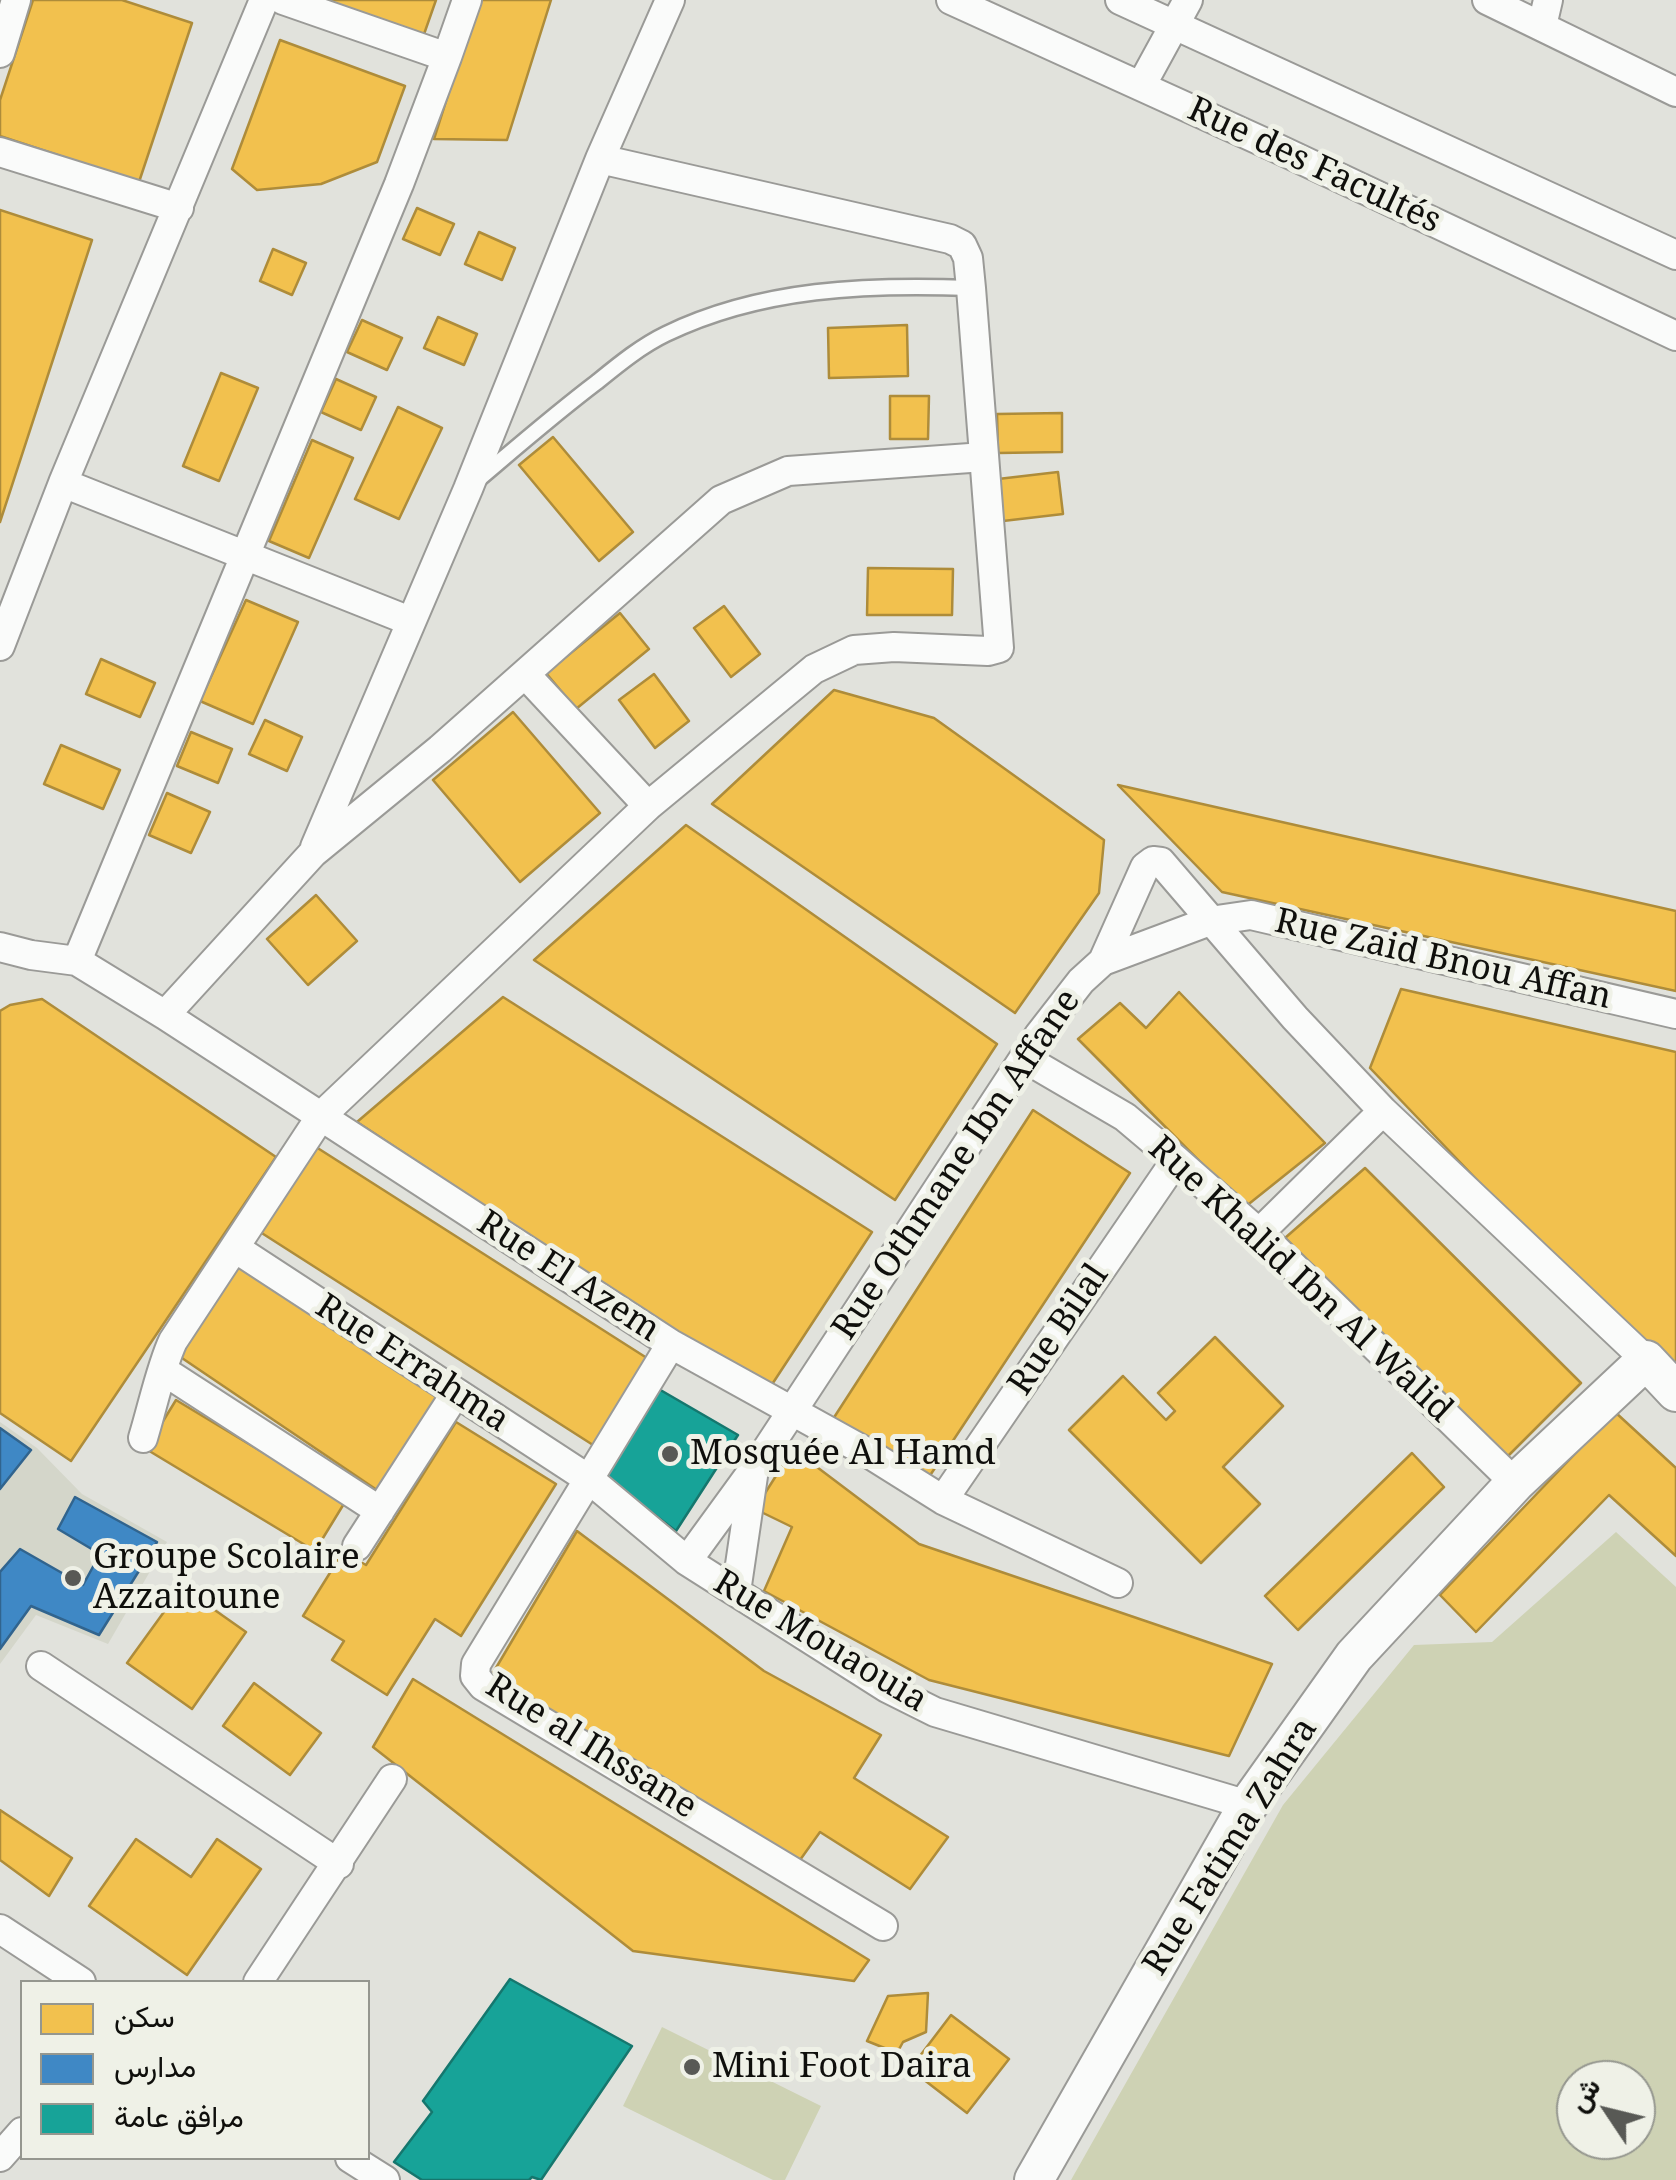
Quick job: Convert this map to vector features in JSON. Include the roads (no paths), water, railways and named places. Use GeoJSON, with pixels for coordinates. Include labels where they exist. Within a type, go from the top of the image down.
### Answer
{"type":"FeatureCollection","features":[{"type":"Feature","properties":{"kind":"street"},"geometry":{"type":"LineString","coordinates":[[0,53],[16,0]]}},
{"type":"Feature","properties":{"kind":"street"},"geometry":{"type":"LineString","coordinates":[[0,646],[264,0]]}},
{"type":"Feature","properties":{"kind":"street"},"geometry":{"type":"LineString","coordinates":[[283,0],[447,57]]}},
{"type":"Feature","properties":{"kind":"street"},"geometry":{"type":"LineString","coordinates":[[77,962],[399,184],[466,0]]}},
{"type":"Feature","properties":{"kind":"street"},"geometry":{"type":"LineString","coordinates":[[312,853],[468,489],[600,159],[670,0]]}},
{"type":"Feature","properties":{"kind":"street","name":"Rue des Facultés"},"geometry":{"type":"LineString","coordinates":[[950,0],[1676,336]]}},
{"type":"Feature","properties":{"kind":"street"},"geometry":{"type":"LineString","coordinates":[[1120,0],[1182,12],[1676,256]]}},
{"type":"Feature","properties":{"kind":"street"},"geometry":{"type":"LineString","coordinates":[[1487,0],[1545,13],[1676,92]]}},
{"type":"Feature","properties":{"kind":"street"},"geometry":{"type":"LineString","coordinates":[[1140,86],[1182,12]]}},
{"type":"Feature","properties":{"kind":"street"},"geometry":{"type":"LineString","coordinates":[[0,152],[179,208]]}},
{"type":"Feature","properties":{"kind":"street"},"geometry":{"type":"LineString","coordinates":[[143,1438],[173,1341],[321,1116],[648,806],[814,669],[854,650],[999,648],[972,288],[962,245],[950,239],[600,159]]}},
{"type":"Feature","properties":{"kind":"street"},"geometry":{"type":"LineString","coordinates":[[165,1015],[312,853],[525,674],[721,500],[788,471],[984,457]]}},
{"type":"Feature","properties":{"kind":"street"},"geometry":{"type":"LineString","coordinates":[[64,484],[410,622]]}},
{"type":"Feature","properties":{"kind":"street"},"geometry":{"type":"LineString","coordinates":[[525,674],[648,806]]}},
{"type":"Feature","properties":{"kind":"street"},"geometry":{"type":"LineString","coordinates":[[1103,961],[1145,866],[1152,860],[1161,862],[1382,1111],[1676,1392]]}},
{"type":"Feature","properties":{"kind":"street","name":"Rue Zaid Bnou Affan"},"geometry":{"type":"LineString","coordinates":[[1210,921],[1251,914],[1302,924],[1676,1014]]}},
{"type":"Feature","properties":{"kind":"street","name":"Rue Othmane Ibn Affane"},"geometry":{"type":"LineString","coordinates":[[686,1561],[754,1469],[1024,1058],[1081,981],[1103,961],[1210,921]]}},
{"type":"Feature","properties":{"kind":"street","name":"Rue El Azem"},"geometry":{"type":"LineString","coordinates":[[0,947],[77,962],[165,1015],[671,1344],[868,1453],[943,1500],[1118,1582]]}},
{"type":"Feature","properties":{"kind":"street","name":"Rue El Azem"},"geometry":{"type":"LineString","coordinates":[[0,968],[31,956]]}},
{"type":"Feature","properties":{"kind":"street","name":"Rue Khalid Ibn Al Walid"},"geometry":{"type":"LineString","coordinates":[[1024,1058],[1125,1118],[1176,1160],[1259,1233],[1515,1483]]}},
{"type":"Feature","properties":{"kind":"street"},"geometry":{"type":"LineString","coordinates":[[1259,1233],[1382,1111]]}},
{"type":"Feature","properties":{"kind":"street","name":"Rue Bilal"},"geometry":{"type":"LineString","coordinates":[[943,1500],[1176,1160]]}},
{"type":"Feature","properties":{"kind":"street","name":"Rue Errahma"},"geometry":{"type":"LineString","coordinates":[[235,1248],[590,1480]]}},
{"type":"Feature","properties":{"kind":"street","name":"Rue al Ihssane"},"geometry":{"type":"LineString","coordinates":[[671,1344],[476,1664],[475,1676],[484,1686],[882,1926]]}},
{"type":"Feature","properties":{"kind":"street","name":"Rue Fatima Zahra"},"geometry":{"type":"LineString","coordinates":[[1034,2180],[1248,1805],[1354,1656],[1515,1483],[1646,1360]]}},
{"type":"Feature","properties":{"kind":"street"},"geometry":{"type":"LineString","coordinates":[[164,1370],[380,1511]]}},
{"type":"Feature","properties":{"kind":"street"},"geometry":{"type":"LineString","coordinates":[[357,1546],[456,1393]]}},
{"type":"Feature","properties":{"kind":"street","name":"Rue Othmane Ibn Affane"},"geometry":{"type":"LineString","coordinates":[[736,1592],[754,1469]]}},
{"type":"Feature","properties":{"kind":"street","name":"Rue Mouaouia"},"geometry":{"type":"LineString","coordinates":[[590,1480],[686,1561],[888,1688],[935,1712],[1248,1805]]}},
{"type":"Feature","properties":{"kind":"street"},"geometry":{"type":"LineString","coordinates":[[40,1666],[338,1864]]}},
{"type":"Feature","properties":{"kind":"street"},"geometry":{"type":"LineString","coordinates":[[259,1980],[392,1779]]}},
{"type":"Feature","properties":{"kind":"street"},"geometry":{"type":"LineString","coordinates":[[0,1929],[78,1980]]}},
{"type":"Feature","properties":{"kind":"street"},"geometry":{"type":"LineString","coordinates":[[0,2156],[20,2134]]}},
{"type":"Feature","properties":{"kind":"street"},"geometry":{"type":"LineString","coordinates":[[353,2160],[385,2180]]}},
{"type":"Feature","properties":{"kind":"lane"},"geometry":{"type":"LineString","coordinates":[[468,489],[619,364],[662,336],[711,315],[764,300],[838,290],[894,285],[972,288]]}},
{"type":"Feature","properties":{"kind":"place","name":"Mosquée Al Hamd"},"geometry":{"type":"Point","coordinates":[670,1454]}},
{"type":"Feature","properties":{"kind":"place","name":"Groupe Scolaire Azzaitoune"},"geometry":{"type":"Point","coordinates":[73,1578]}},
{"type":"Feature","properties":{"kind":"place","name":"Mini Foot Daira"},"geometry":{"type":"Point","coordinates":[692,2067]}}]}
